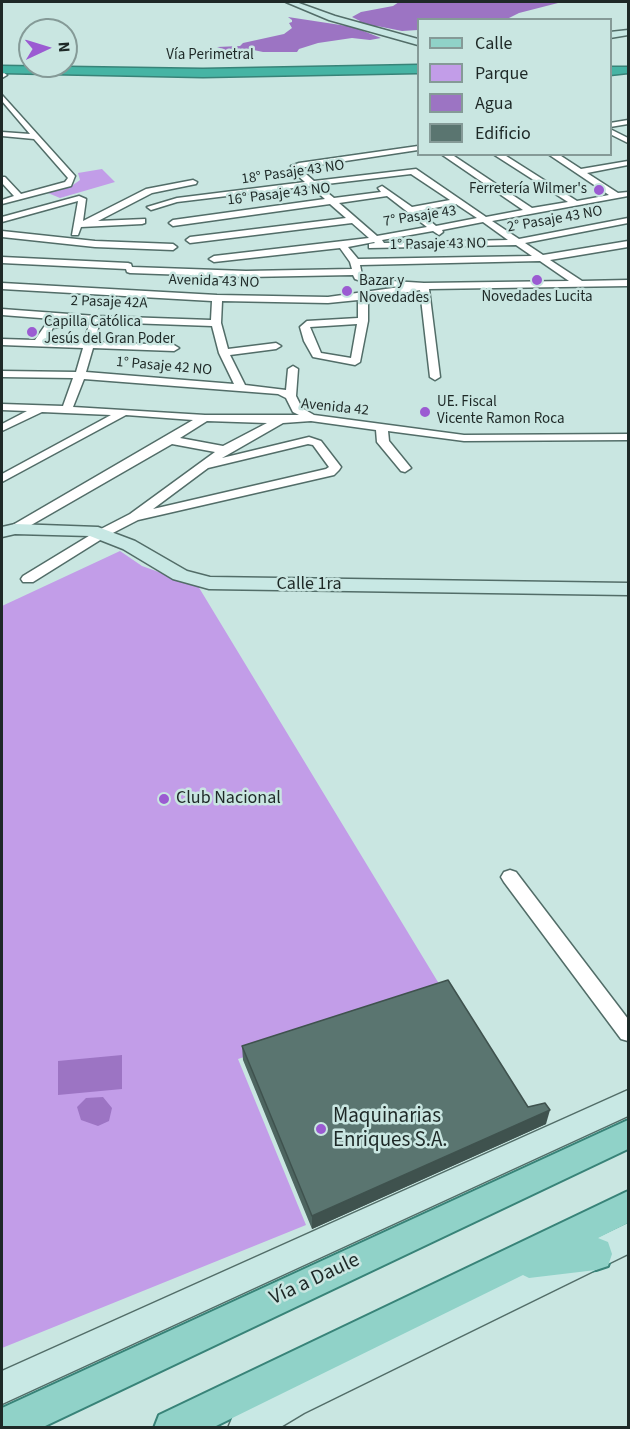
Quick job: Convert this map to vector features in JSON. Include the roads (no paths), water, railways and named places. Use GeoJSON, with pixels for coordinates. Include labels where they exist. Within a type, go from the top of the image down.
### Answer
{"type":"FeatureCollection","features":[{"type":"Feature","properties":{"kind":"highway"},"geometry":{"type":"LineString","coordinates":[[612,69],[628,69]]}},
{"type":"Feature","properties":{"kind":"highway","name":"Vía Perimetral"},"geometry":{"type":"LineString","coordinates":[[2,74],[191,77],[417,72]]}},
{"type":"Feature","properties":{"kind":"main road"},"geometry":{"type":"LineString","coordinates":[[290,2],[341,21],[417,40]]}},
{"type":"Feature","properties":{"kind":"main road"},"geometry":{"type":"LineString","coordinates":[[300,2],[331,15],[417,40]]}},
{"type":"Feature","properties":{"kind":"main road"},"geometry":{"type":"LineString","coordinates":[[612,33],[628,32]]}},
{"type":"Feature","properties":{"kind":"main road","name":"Calle 1ra"},"geometry":{"type":"LineString","coordinates":[[8,531],[92,531],[129,545],[180,574],[209,582],[628,589]]}},
{"type":"Feature","properties":{"kind":"main road","name":"Vía a Daule"},"geometry":{"type":"LineString","coordinates":[[2,1388],[628,1103]]}},
{"type":"Feature","properties":{"kind":"main road","name":"Vía a Daule"},"geometry":{"type":"LineString","coordinates":[[2,1427],[628,1134]]}},
{"type":"Feature","properties":{"kind":"main road"},"geometry":{"type":"LineString","coordinates":[[172,1428],[628,1207]]}},
{"type":"Feature","properties":{"kind":"main road"},"geometry":{"type":"LineString","coordinates":[[245,1428],[292,1401],[628,1238]]}},
{"type":"Feature","properties":{"kind":"main road"},"geometry":{"type":"LineString","coordinates":[[510,1263],[596,1254]]}},
{"type":"Feature","properties":{"kind":"street"},"geometry":{"type":"LineString","coordinates":[[2,97],[72,178],[72,181],[2,202]]}},
{"type":"Feature","properties":{"kind":"street"},"geometry":{"type":"LineString","coordinates":[[2,112],[15,113]]}},
{"type":"Feature","properties":{"kind":"street"},"geometry":{"type":"LineString","coordinates":[[612,125],[628,122]]}},
{"type":"Feature","properties":{"kind":"street"},"geometry":{"type":"LineString","coordinates":[[612,132],[628,141]]}},
{"type":"Feature","properties":{"kind":"street"},"geometry":{"type":"LineString","coordinates":[[2,134],[35,137]]}},
{"type":"Feature","properties":{"kind":"street"},"geometry":{"type":"LineString","coordinates":[[383,246],[295,170],[295,166],[417,148]]}},
{"type":"Feature","properties":{"kind":"street"},"geometry":{"type":"LineString","coordinates":[[447,156],[532,212]]}},
{"type":"Feature","properties":{"kind":"street"},"geometry":{"type":"LineString","coordinates":[[499,156],[575,203]]}},
{"type":"Feature","properties":{"kind":"street"},"geometry":{"type":"LineString","coordinates":[[555,156],[616,196]]}},
{"type":"Feature","properties":{"kind":"street"},"geometry":{"type":"LineString","coordinates":[[567,156],[628,196]]}},
{"type":"Feature","properties":{"kind":"street"},"geometry":{"type":"LineString","coordinates":[[611,156],[626,164]]}},
{"type":"Feature","properties":{"kind":"street"},"geometry":{"type":"LineString","coordinates":[[580,172],[626,164]]}},
{"type":"Feature","properties":{"kind":"street","name":"18° Pasaje 43 NO"},"geometry":{"type":"LineString","coordinates":[[151,207],[177,200],[412,171],[459,201]]}},
{"type":"Feature","properties":{"kind":"street"},"geometry":{"type":"LineString","coordinates":[[368,176],[454,244]]}},
{"type":"Feature","properties":{"kind":"street"},"geometry":{"type":"LineString","coordinates":[[2,179],[20,198]]}},
{"type":"Feature","properties":{"kind":"street"},"geometry":{"type":"LineString","coordinates":[[78,225],[149,191],[194,182]]}},
{"type":"Feature","properties":{"kind":"street","name":"16° Pasaje 43 NO"},"geometry":{"type":"LineString","coordinates":[[173,223],[389,193]]}},
{"type":"Feature","properties":{"kind":"street"},"geometry":{"type":"LineString","coordinates":[[239,194],[273,241]]}},
{"type":"Feature","properties":{"kind":"street","name":"7° Pasaje 43"},"geometry":{"type":"LineString","coordinates":[[214,259],[273,241],[342,245],[575,203],[628,196]]}},
{"type":"Feature","properties":{"kind":"street"},"geometry":{"type":"LineString","coordinates":[[2,220],[82,199],[78,225],[71,241]]}},
{"type":"Feature","properties":{"kind":"street"},"geometry":{"type":"LineString","coordinates":[[411,210],[459,201],[580,284]]}},
{"type":"Feature","properties":{"kind":"street"},"geometry":{"type":"LineString","coordinates":[[190,240],[273,241],[352,220]]}},
{"type":"Feature","properties":{"kind":"street","name":"2° Pasaje 43 NO"},"geometry":{"type":"LineString","coordinates":[[342,245],[517,242],[628,220]]}},
{"type":"Feature","properties":{"kind":"street"},"geometry":{"type":"LineString","coordinates":[[78,225],[142,221]]}},
{"type":"Feature","properties":{"kind":"street"},"geometry":{"type":"LineString","coordinates":[[3,237],[173,247]]}},
{"type":"Feature","properties":{"kind":"street","name":"1° Pasaje 43 NO"},"geometry":{"type":"LineString","coordinates":[[2,260],[246,274],[543,258],[628,244]]}},
{"type":"Feature","properties":{"kind":"street"},"geometry":{"type":"LineString","coordinates":[[130,245],[129,268],[139,309],[152,319]]}},
{"type":"Feature","properties":{"kind":"street","name":"Avenida 43 NO"},"geometry":{"type":"LineString","coordinates":[[342,245],[363,280],[375,283],[424,286],[628,284]]}},
{"type":"Feature","properties":{"kind":"street","name":"Avenida 43 NO"},"geometry":{"type":"LineString","coordinates":[[2,286],[217,298],[328,300],[363,297],[424,286]]}},
{"type":"Feature","properties":{"kind":"street"},"geometry":{"type":"LineString","coordinates":[[424,286],[435,377]]}},
{"type":"Feature","properties":{"kind":"street"},"geometry":{"type":"LineString","coordinates":[[363,297],[363,321],[353,363],[317,355],[304,327],[307,324],[363,321]]}},
{"type":"Feature","properties":{"kind":"street"},"geometry":{"type":"LineString","coordinates":[[217,298],[216,323],[224,353],[242,387]]}},
{"type":"Feature","properties":{"kind":"street","name":"2 Pasaje 42A"},"geometry":{"type":"LineString","coordinates":[[2,312],[93,319],[152,319],[216,323]]}},
{"type":"Feature","properties":{"kind":"street"},"geometry":{"type":"LineString","coordinates":[[37,344],[50,326],[93,319],[89,346],[68,409]]}},
{"type":"Feature","properties":{"kind":"street"},"geometry":{"type":"LineString","coordinates":[[2,342],[174,348]]}},
{"type":"Feature","properties":{"kind":"street"},"geometry":{"type":"LineString","coordinates":[[224,353],[276,346]]}},
{"type":"Feature","properties":{"kind":"street"},"geometry":{"type":"LineString","coordinates":[[293,369],[291,396],[297,410],[311,418]]}},
{"type":"Feature","properties":{"kind":"street","name":"1° Pasaje 42 NO"},"geometry":{"type":"LineString","coordinates":[[2,374],[80,375],[242,387],[280,391],[291,396]]}},
{"type":"Feature","properties":{"kind":"street","name":"Avenida 42"},"geometry":{"type":"LineString","coordinates":[[2,407],[205,418],[281,420],[311,418],[464,438],[628,437]]}},
{"type":"Feature","properties":{"kind":"street"},"geometry":{"type":"LineString","coordinates":[[2,428],[39,409]]}},
{"type":"Feature","properties":{"kind":"street"},"geometry":{"type":"LineString","coordinates":[[2,479],[124,412]]}},
{"type":"Feature","properties":{"kind":"street"},"geometry":{"type":"LineString","coordinates":[[8,531],[205,418]]}},
{"type":"Feature","properties":{"kind":"street"},"geometry":{"type":"LineString","coordinates":[[134,518],[180,481],[225,450],[281,420]]}},
{"type":"Feature","properties":{"kind":"street"},"geometry":{"type":"LineString","coordinates":[[382,429],[383,442],[405,468]]}},
{"type":"Feature","properties":{"kind":"street"},"geometry":{"type":"LineString","coordinates":[[170,440],[225,450]]}},
{"type":"Feature","properties":{"kind":"street"},"geometry":{"type":"LineString","coordinates":[[28,579],[101,534],[134,518],[330,472],[335,467],[317,443],[309,440],[202,466]]}},
{"type":"Feature","properties":{"kind":"street"},"geometry":{"type":"LineString","coordinates":[[180,481],[197,502]]}},
{"type":"Feature","properties":{"kind":"street"},"geometry":{"type":"LineString","coordinates":[[510,877],[628,1034]]}},
{"type":"Feature","properties":{"kind":"water"},"geometry":{"type":"Polygon","coordinates":[[[399,2],[558,3],[519,13],[509,18],[417,18],[417,30],[402,31],[377,26],[361,30],[381,38],[370,40],[352,38],[318,43],[299,49],[297,52],[226,50],[217,47],[240,46],[243,43],[284,34],[292,28],[289,23],[292,20],[288,17],[347,26],[360,21],[352,17],[361,12],[393,6],[399,2]]]}},
{"type":"Feature","properties":{"kind":"water"},"geometry":{"type":"Polygon","coordinates":[[[122,1055],[122,1089],[58,1095],[58,1061],[122,1055]]]}},
{"type":"Feature","properties":{"kind":"water"},"geometry":{"type":"Polygon","coordinates":[[[103,1097],[112,1108],[109,1121],[98,1126],[81,1120],[77,1107],[86,1098],[103,1097]]]}},
{"type":"Feature","properties":{"kind":"place","name":"Ferretería Wilmer's"},"geometry":{"type":"Point","coordinates":[599,190]}},
{"type":"Feature","properties":{"kind":"place","name":"Novedades Lucita"},"geometry":{"type":"Point","coordinates":[537,280]}},
{"type":"Feature","properties":{"kind":"place","name":"Bazar y Novedades"},"geometry":{"type":"Point","coordinates":[347,291]}},
{"type":"Feature","properties":{"kind":"place","name":"Capilla Católica Jesús del Gran Poder"},"geometry":{"type":"Point","coordinates":[32,332]}},
{"type":"Feature","properties":{"kind":"place","name":"UE. Fiscal Vicente Ramon Roca"},"geometry":{"type":"Point","coordinates":[425,412]}},
{"type":"Feature","properties":{"kind":"place","name":"Club Nacional"},"geometry":{"type":"Point","coordinates":[164,799]}},
{"type":"Feature","properties":{"kind":"place","name":"Maquinarias Enriques S.A."},"geometry":{"type":"Point","coordinates":[321,1129]}}]}
